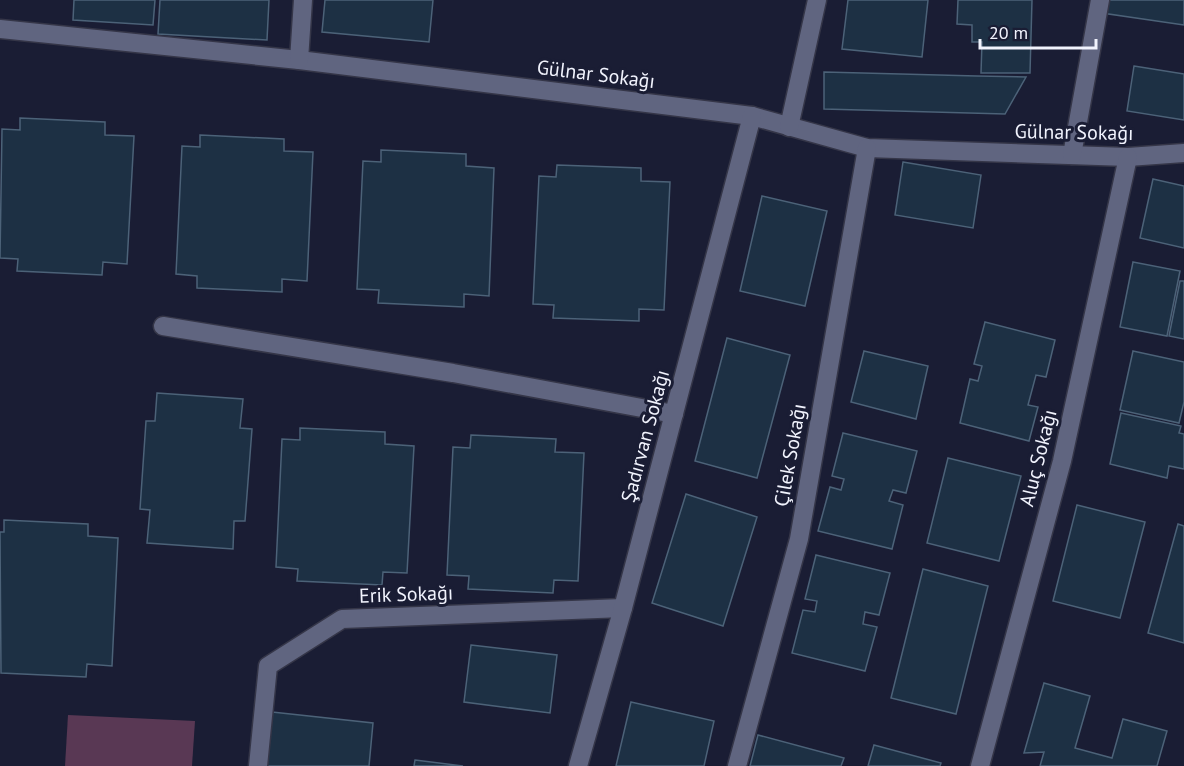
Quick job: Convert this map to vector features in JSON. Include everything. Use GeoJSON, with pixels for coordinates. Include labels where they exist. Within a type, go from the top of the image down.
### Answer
{"type":"FeatureCollection","features":[{"type":"Feature","properties":{"kind":"street"},"geometry":{"type":"LineString","coordinates":[[299,60],[303,0]]}},
{"type":"Feature","properties":{"kind":"street"},"geometry":{"type":"LineString","coordinates":[[789,127],[818,0]]}},
{"type":"Feature","properties":{"kind":"street"},"geometry":{"type":"LineString","coordinates":[[1072,155],[1100,0]]}},
{"type":"Feature","properties":{"kind":"street","name":"Gülnar Sokağı"},"geometry":{"type":"LineString","coordinates":[[0,28],[299,60],[752,116],[867,148],[1128,157],[1184,153]]}},
{"type":"Feature","properties":{"kind":"street","name":"Şadırvan Sokağı"},"geometry":{"type":"LineString","coordinates":[[579,766],[623,608],[752,116]]}},
{"type":"Feature","properties":{"kind":"street","name":"Çilek Sokağı"},"geometry":{"type":"LineString","coordinates":[[737,766],[798,539],[867,148]]}},
{"type":"Feature","properties":{"kind":"street","name":"Aluç Sokağı"},"geometry":{"type":"LineString","coordinates":[[980,766],[1062,461],[1128,157]]}},
{"type":"Feature","properties":{"kind":"street"},"geometry":{"type":"LineString","coordinates":[[163,326],[453,373],[674,414]]}},
{"type":"Feature","properties":{"kind":"street","name":"Erik Sokağı"},"geometry":{"type":"LineString","coordinates":[[258,766],[268,666],[342,619],[623,608]]}},
{"type":"Feature","properties":{"kind":"shaded area"},"geometry":{"type":"Polygon","coordinates":[[[68,715],[195,721],[192,766],[65,766],[68,715]]]}},
{"type":"Feature","properties":{"kind":"building"},"geometry":{"type":"Polygon","coordinates":[[[74,0],[155,0],[153,25],[73,20],[74,0]]]}},
{"type":"Feature","properties":{"kind":"building"},"geometry":{"type":"Polygon","coordinates":[[[160,0],[269,0],[267,40],[158,34],[160,0]]]}},
{"type":"Feature","properties":{"kind":"building"},"geometry":{"type":"Polygon","coordinates":[[[325,0],[433,0],[429,42],[322,32],[325,0]]]}},
{"type":"Feature","properties":{"kind":"building"},"geometry":{"type":"Polygon","coordinates":[[[848,0],[928,0],[922,57],[842,49],[848,0]]]}},
{"type":"Feature","properties":{"kind":"building"},"geometry":{"type":"Polygon","coordinates":[[[958,0],[1032,0],[1030,73],[981,73],[982,42],[972,42],[972,25],[957,24],[958,0]]]}},
{"type":"Feature","properties":{"kind":"building"},"geometry":{"type":"Polygon","coordinates":[[[1104,0],[1184,0],[1184,25],[1102,13],[1104,0]]]}},
{"type":"Feature","properties":{"kind":"building"},"geometry":{"type":"Polygon","coordinates":[[[1134,66],[1184,74],[1184,120],[1127,111],[1134,66]]]}},
{"type":"Feature","properties":{"kind":"building"},"geometry":{"type":"Polygon","coordinates":[[[824,72],[1026,77],[1005,114],[824,109],[824,72]]]}},
{"type":"Feature","properties":{"kind":"building"},"geometry":{"type":"Polygon","coordinates":[[[20,118],[105,122],[105,135],[134,136],[127,264],[103,262],[102,275],[17,271],[18,259],[0,258],[2,129],[20,130],[20,118]]]}},
{"type":"Feature","properties":{"kind":"building"},"geometry":{"type":"Polygon","coordinates":[[[200,135],[284,139],[284,151],[313,152],[307,281],[282,279],[282,292],[197,288],[197,276],[176,274],[182,146],[200,147],[200,135]]]}},
{"type":"Feature","properties":{"kind":"building"},"geometry":{"type":"Polygon","coordinates":[[[381,150],[466,154],[466,166],[494,168],[489,296],[464,294],[464,307],[378,303],[379,290],[357,289],[363,161],[381,162],[381,150]]]}},
{"type":"Feature","properties":{"kind":"building"},"geometry":{"type":"Polygon","coordinates":[[[903,162],[981,175],[973,228],[895,215],[903,162]]]}},
{"type":"Feature","properties":{"kind":"building"},"geometry":{"type":"Polygon","coordinates":[[[557,165],[641,168],[641,181],[670,182],[664,310],[639,309],[639,321],[553,318],[554,305],[533,304],[539,176],[556,177],[557,165]]]}},
{"type":"Feature","properties":{"kind":"building"},"geometry":{"type":"Polygon","coordinates":[[[1153,179],[1184,186],[1184,248],[1140,238],[1153,179]]]}},
{"type":"Feature","properties":{"kind":"building"},"geometry":{"type":"Polygon","coordinates":[[[762,196],[827,211],[805,306],[740,291],[762,196]]]}},
{"type":"Feature","properties":{"kind":"building"},"geometry":{"type":"Polygon","coordinates":[[[1133,262],[1180,271],[1167,336],[1120,327],[1133,262]]]}},
{"type":"Feature","properties":{"kind":"building"},"geometry":{"type":"Polygon","coordinates":[[[1180,281],[1184,281],[1184,339],[1169,336],[1180,281]]]}},
{"type":"Feature","properties":{"kind":"building"},"geometry":{"type":"Polygon","coordinates":[[[985,322],[1055,340],[1046,377],[1036,375],[1028,405],[1038,407],[1029,441],[960,423],[970,379],[978,381],[982,366],[974,364],[985,322]]]}},
{"type":"Feature","properties":{"kind":"building"},"geometry":{"type":"Polygon","coordinates":[[[727,338],[790,355],[757,478],[695,461],[727,338]]]}},
{"type":"Feature","properties":{"kind":"building"},"geometry":{"type":"Polygon","coordinates":[[[864,351],[928,366],[916,419],[851,402],[864,351]]]}},
{"type":"Feature","properties":{"kind":"building"},"geometry":{"type":"Polygon","coordinates":[[[1133,351],[1184,362],[1184,402],[1179,423],[1120,410],[1133,351]]]}},
{"type":"Feature","properties":{"kind":"building"},"geometry":{"type":"Polygon","coordinates":[[[157,393],[243,399],[240,428],[252,429],[245,521],[234,521],[233,549],[147,543],[150,510],[140,509],[146,421],[155,421],[157,393]]]}},
{"type":"Feature","properties":{"kind":"building"},"geometry":{"type":"Polygon","coordinates":[[[1121,413],[1181,426],[1179,433],[1184,434],[1184,469],[1169,466],[1167,478],[1110,464],[1121,413]]]}},
{"type":"Feature","properties":{"kind":"building"},"geometry":{"type":"Polygon","coordinates":[[[300,428],[385,432],[385,444],[414,446],[407,573],[383,572],[382,585],[297,581],[298,569],[276,567],[282,439],[300,440],[300,428]]]}},
{"type":"Feature","properties":{"kind":"building"},"geometry":{"type":"Polygon","coordinates":[[[843,433],[917,451],[906,493],[893,490],[889,501],[903,505],[892,549],[818,531],[830,487],[841,490],[844,479],[832,476],[843,433]]]}},
{"type":"Feature","properties":{"kind":"building"},"geometry":{"type":"Polygon","coordinates":[[[471,435],[556,439],[555,452],[584,453],[578,581],[554,580],[553,593],[468,589],[469,576],[447,575],[453,447],[470,448],[471,435]]]}},
{"type":"Feature","properties":{"kind":"building"},"geometry":{"type":"Polygon","coordinates":[[[948,458],[1021,476],[999,561],[927,543],[948,458]]]}},
{"type":"Feature","properties":{"kind":"building"},"geometry":{"type":"Polygon","coordinates":[[[686,494],[757,517],[723,626],[652,603],[686,494]]]}},
{"type":"Feature","properties":{"kind":"building"},"geometry":{"type":"Polygon","coordinates":[[[1077,505],[1145,522],[1120,618],[1053,601],[1077,505]]]}},
{"type":"Feature","properties":{"kind":"building"},"geometry":{"type":"Polygon","coordinates":[[[4,520],[88,524],[88,536],[118,538],[112,666],[87,664],[86,677],[1,673],[0,532],[4,532],[4,520]]]}},
{"type":"Feature","properties":{"kind":"building"},"geometry":{"type":"Polygon","coordinates":[[[1178,524],[1184,526],[1184,643],[1148,633],[1178,524]]]}},
{"type":"Feature","properties":{"kind":"building"},"geometry":{"type":"Polygon","coordinates":[[[816,555],[890,573],[879,615],[865,612],[863,624],[877,627],[865,671],[792,653],[803,610],[815,612],[817,601],[805,599],[816,555]]]}},
{"type":"Feature","properties":{"kind":"building"},"geometry":{"type":"Polygon","coordinates":[[[923,569],[988,586],[956,714],[891,698],[923,569]]]}},
{"type":"Feature","properties":{"kind":"building"},"geometry":{"type":"Polygon","coordinates":[[[471,645],[557,655],[550,713],[464,702],[471,645]]]}},
{"type":"Feature","properties":{"kind":"building"},"geometry":{"type":"Polygon","coordinates":[[[1044,683],[1090,696],[1075,748],[1112,758],[1123,719],[1167,731],[1157,766],[1040,766],[1044,752],[1024,753],[1044,683]]]}},
{"type":"Feature","properties":{"kind":"building"},"geometry":{"type":"Polygon","coordinates":[[[631,702],[714,721],[704,766],[616,766],[631,702]]]}},
{"type":"Feature","properties":{"kind":"building"},"geometry":{"type":"Polygon","coordinates":[[[272,712],[373,723],[369,766],[267,766],[272,712]]]}},
{"type":"Feature","properties":{"kind":"building"},"geometry":{"type":"Polygon","coordinates":[[[758,735],[844,758],[841,766],[750,766],[758,735]]]}},
{"type":"Feature","properties":{"kind":"building"},"geometry":{"type":"Polygon","coordinates":[[[874,745],[941,763],[940,766],[868,766],[874,745]]]}},
{"type":"Feature","properties":{"kind":"building"},"geometry":{"type":"Polygon","coordinates":[[[415,760],[463,766],[414,766],[415,760]]]}}]}
